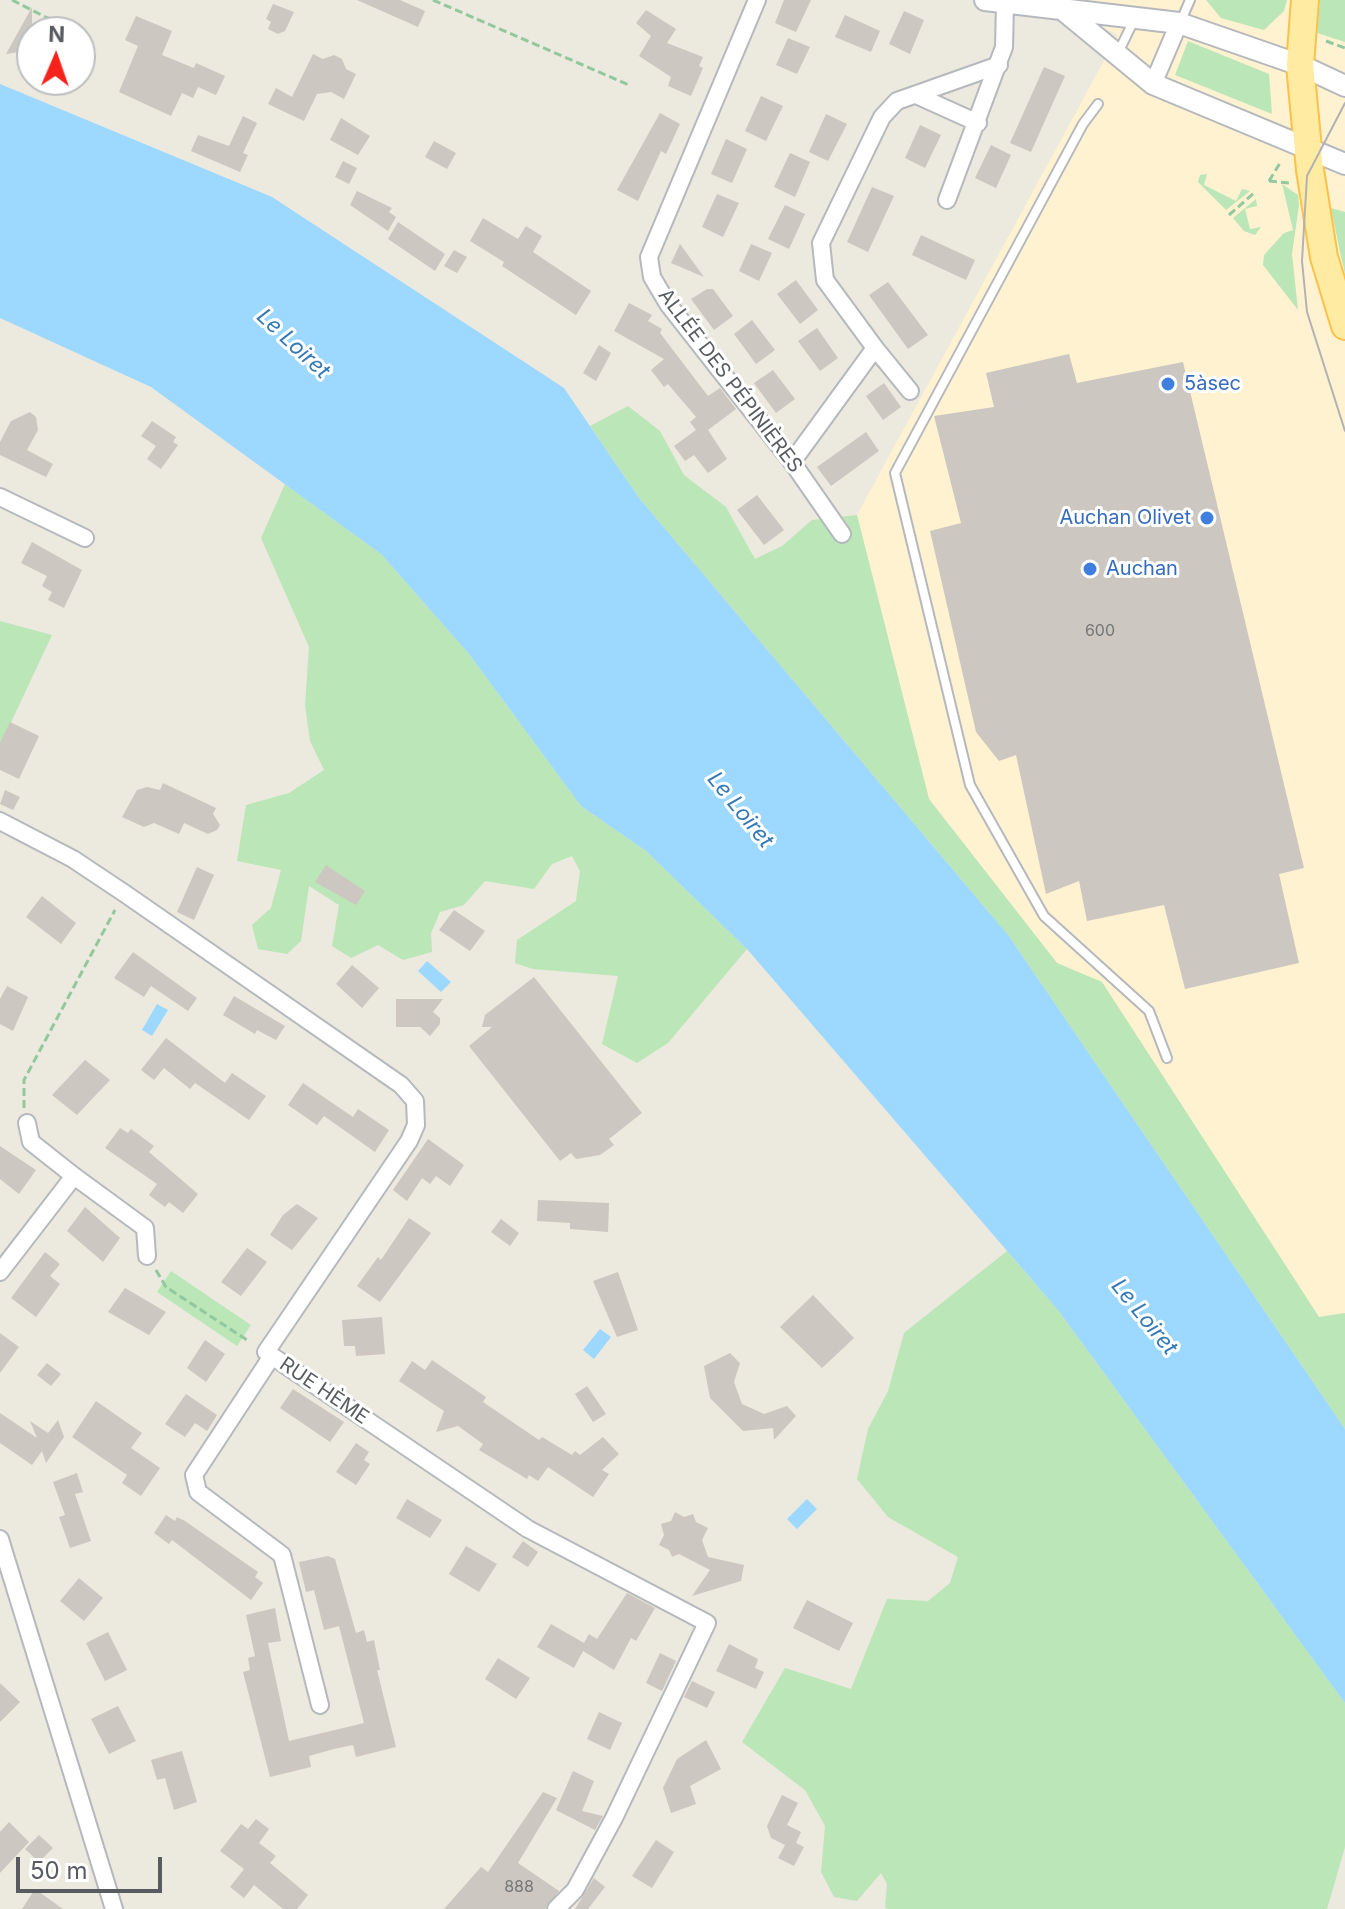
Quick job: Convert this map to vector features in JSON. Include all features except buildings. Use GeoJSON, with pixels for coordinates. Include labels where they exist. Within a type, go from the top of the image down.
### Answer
{"type":"FeatureCollection","features":[{"type":"Feature","properties":{"kind":"main road"},"geometry":{"type":"LineString","coordinates":[[1305,0],[1300,65],[1309,150],[1322,247],[1345,326]]}},
{"type":"Feature","properties":{"kind":"street","name":"ALLÉE DES PÉPINIÈRES"},"geometry":{"type":"LineString","coordinates":[[757,0],[649,257],[652,277],[668,304],[792,462],[842,534]]}},
{"type":"Feature","properties":{"kind":"street"},"geometry":{"type":"LineString","coordinates":[[947,200],[1004,47],[995,2],[1062,9],[1140,8],[1300,65],[1345,86]]}},
{"type":"Feature","properties":{"kind":"street"},"geometry":{"type":"LineString","coordinates":[[1062,9],[1099,38],[1116,58],[1153,84],[1345,164]]}},
{"type":"Feature","properties":{"kind":"street"},"geometry":{"type":"LineString","coordinates":[[1153,84],[1179,23]]}},
{"type":"Feature","properties":{"kind":"street"},"geometry":{"type":"LineString","coordinates":[[910,391],[825,280],[821,243],[882,117],[897,101],[999,65]]}},
{"type":"Feature","properties":{"kind":"street"},"geometry":{"type":"LineString","coordinates":[[916,95],[978,123]]}},
{"type":"Feature","properties":{"kind":"street"},"geometry":{"type":"LineString","coordinates":[[792,462],[875,348]]}},
{"type":"Feature","properties":{"kind":"street"},"geometry":{"type":"LineString","coordinates":[[0,497],[85,538]]}},
{"type":"Feature","properties":{"kind":"street","name":"RUE HÈME"},"geometry":{"type":"LineString","coordinates":[[0,821],[73,859],[124,893],[401,1085],[415,1101],[416,1125],[409,1141],[269,1354],[528,1529],[707,1623],[614,1818],[575,1890],[556,1909]]}},
{"type":"Feature","properties":{"kind":"street"},"geometry":{"type":"LineString","coordinates":[[27,1123],[31,1142],[145,1228],[147,1256]]}},
{"type":"Feature","properties":{"kind":"street"},"geometry":{"type":"LineString","coordinates":[[0,1272],[74,1176]]}},
{"type":"Feature","properties":{"kind":"street"},"geometry":{"type":"LineString","coordinates":[[269,1354],[194,1475],[198,1492],[282,1555],[320,1705]]}},
{"type":"Feature","properties":{"kind":"street"},"geometry":{"type":"LineString","coordinates":[[0,1539],[114,1909]]}},
{"type":"Feature","properties":{"kind":"lane"},"geometry":{"type":"LineString","coordinates":[[1179,23],[1190,0]]}},
{"type":"Feature","properties":{"kind":"lane"},"geometry":{"type":"LineString","coordinates":[[1116,58],[1140,8]]}},
{"type":"Feature","properties":{"kind":"lane"},"geometry":{"type":"LineString","coordinates":[[1098,104],[1083,124],[895,473],[970,785],[1044,916],[1149,1011],[1167,1058]]}},
{"type":"Feature","properties":{"kind":"path"},"geometry":{"type":"LineString","coordinates":[[12,0],[43,16]]}},
{"type":"Feature","properties":{"kind":"path"},"geometry":{"type":"LineString","coordinates":[[433,0],[629,85]]}},
{"type":"Feature","properties":{"kind":"path"},"geometry":{"type":"LineString","coordinates":[[1280,163],[1269,181],[1281,181],[1299,188]]}},
{"type":"Feature","properties":{"kind":"path"},"geometry":{"type":"LineString","coordinates":[[1229,215],[1254,193]]}},
{"type":"Feature","properties":{"kind":"path"},"geometry":{"type":"LineString","coordinates":[[27,1123],[24,1080],[124,893]]}},
{"type":"Feature","properties":{"kind":"path"},"geometry":{"type":"LineString","coordinates":[[147,1256],[166,1287],[269,1354]]}},
{"type":"Feature","properties":{"kind":"shaded area"},"geometry":{"type":"Polygon","coordinates":[[[1049,0],[1345,0],[1345,1313],[1319,1317],[1102,982],[1057,963],[929,799],[857,515],[1118,35],[1049,0]]]}},
{"type":"Feature","properties":{"kind":"green space"},"geometry":{"type":"Polygon","coordinates":[[[1206,0],[1287,0],[1284,11],[1264,30],[1221,18],[1206,0]]]}},
{"type":"Feature","properties":{"kind":"green space"},"geometry":{"type":"Polygon","coordinates":[[[1320,0],[1345,0],[1345,42],[1317,33],[1320,0]]]}},
{"type":"Feature","properties":{"kind":"green space"},"geometry":{"type":"Polygon","coordinates":[[[1188,41],[1269,74],[1272,114],[1175,75],[1188,41]]]}},
{"type":"Feature","properties":{"kind":"green space"},"geometry":{"type":"Polygon","coordinates":[[[1207,174],[1204,185],[1236,201],[1242,189],[1250,191],[1226,210],[1198,182],[1200,175],[1207,174]]]}},
{"type":"Feature","properties":{"kind":"green space"},"geometry":{"type":"Polygon","coordinates":[[[1282,184],[1298,195],[1292,254],[1298,310],[1263,265],[1264,255],[1284,233],[1293,230],[1282,184]]]}},
{"type":"Feature","properties":{"kind":"green space"},"geometry":{"type":"Polygon","coordinates":[[[1256,199],[1257,206],[1245,209],[1250,229],[1261,227],[1255,235],[1244,231],[1233,218],[1256,199]]]}},
{"type":"Feature","properties":{"kind":"green space"},"geometry":{"type":"Polygon","coordinates":[[[1331,208],[1345,212],[1345,274],[1340,252],[1331,208]]]}},
{"type":"Feature","properties":{"kind":"green space"},"geometry":{"type":"Polygon","coordinates":[[[628,406],[660,431],[684,475],[726,507],[755,559],[782,546],[812,520],[857,515],[929,799],[1057,963],[1102,982],[1319,1317],[1345,1313],[1345,1429],[1008,935],[639,498],[590,426],[628,406]]]}},
{"type":"Feature","properties":{"kind":"green space"},"geometry":{"type":"Polygon","coordinates":[[[285,484],[381,554],[469,654],[581,806],[646,851],[747,949],[668,1043],[637,1063],[602,1044],[618,976],[533,969],[515,963],[517,940],[576,901],[580,871],[572,856],[552,864],[534,889],[485,881],[464,905],[440,912],[431,933],[432,952],[403,960],[378,945],[351,958],[332,946],[339,905],[309,886],[301,941],[287,954],[258,949],[252,925],[271,908],[281,870],[237,861],[246,805],[289,793],[324,770],[310,741],[305,705],[309,647],[261,538],[285,484]]]}},
{"type":"Feature","properties":{"kind":"green space"},"geometry":{"type":"Polygon","coordinates":[[[0,621],[52,635],[0,746],[0,621]]]}},
{"type":"Feature","properties":{"kind":"green space"},"geometry":{"type":"Polygon","coordinates":[[[1007,1251],[1058,1310],[1345,1703],[1345,1847],[1327,1909],[888,1909],[885,1907],[887,1884],[881,1873],[857,1901],[834,1897],[821,1872],[825,1826],[805,1790],[742,1742],[785,1668],[851,1689],[887,1599],[928,1601],[950,1583],[958,1557],[888,1517],[857,1479],[868,1429],[888,1391],[904,1333],[1007,1251]]]}},
{"type":"Feature","properties":{"kind":"green space"},"geometry":{"type":"Polygon","coordinates":[[[171,1271],[251,1325],[237,1346],[157,1292],[171,1271]]]}},
{"type":"Feature","properties":{"kind":"water","name":"Le Loiret"},"geometry":{"type":"Polygon","coordinates":[[[0,84],[16,91],[16,96],[29,96],[272,197],[564,388],[639,498],[1008,935],[1345,1429],[1345,1703],[1058,1310],[747,949],[646,851],[581,806],[469,654],[381,554],[151,387],[0,318],[0,84]]]}},
{"type":"Feature","properties":{"kind":"water"},"geometry":{"type":"Polygon","coordinates":[[[427,961],[451,982],[441,992],[418,971],[427,961]]]}},
{"type":"Feature","properties":{"kind":"water"},"geometry":{"type":"Polygon","coordinates":[[[157,1004],[168,1010],[152,1036],[142,1030],[157,1004]]]}},
{"type":"Feature","properties":{"kind":"water"},"geometry":{"type":"Polygon","coordinates":[[[600,1329],[611,1337],[594,1359],[583,1350],[600,1329]]]}},
{"type":"Feature","properties":{"kind":"water"},"geometry":{"type":"Polygon","coordinates":[[[807,1499],[817,1509],[797,1529],[787,1519],[807,1499]]]}},
{"type":"Feature","properties":{"kind":"tram line"},"geometry":{"type":"LineString","coordinates":[[1345,103],[1307,176],[1302,261],[1307,312],[1345,431]]}},
{"type":"Feature","properties":{"kind":"place","name":"5àsec"},"geometry":{"type":"Point","coordinates":[1168,384]}},
{"type":"Feature","properties":{"kind":"place","name":"Auchan Olivet"},"geometry":{"type":"Point","coordinates":[1207,518]}},
{"type":"Feature","properties":{"kind":"place","name":"Auchan"},"geometry":{"type":"Point","coordinates":[1090,569]}}]}
